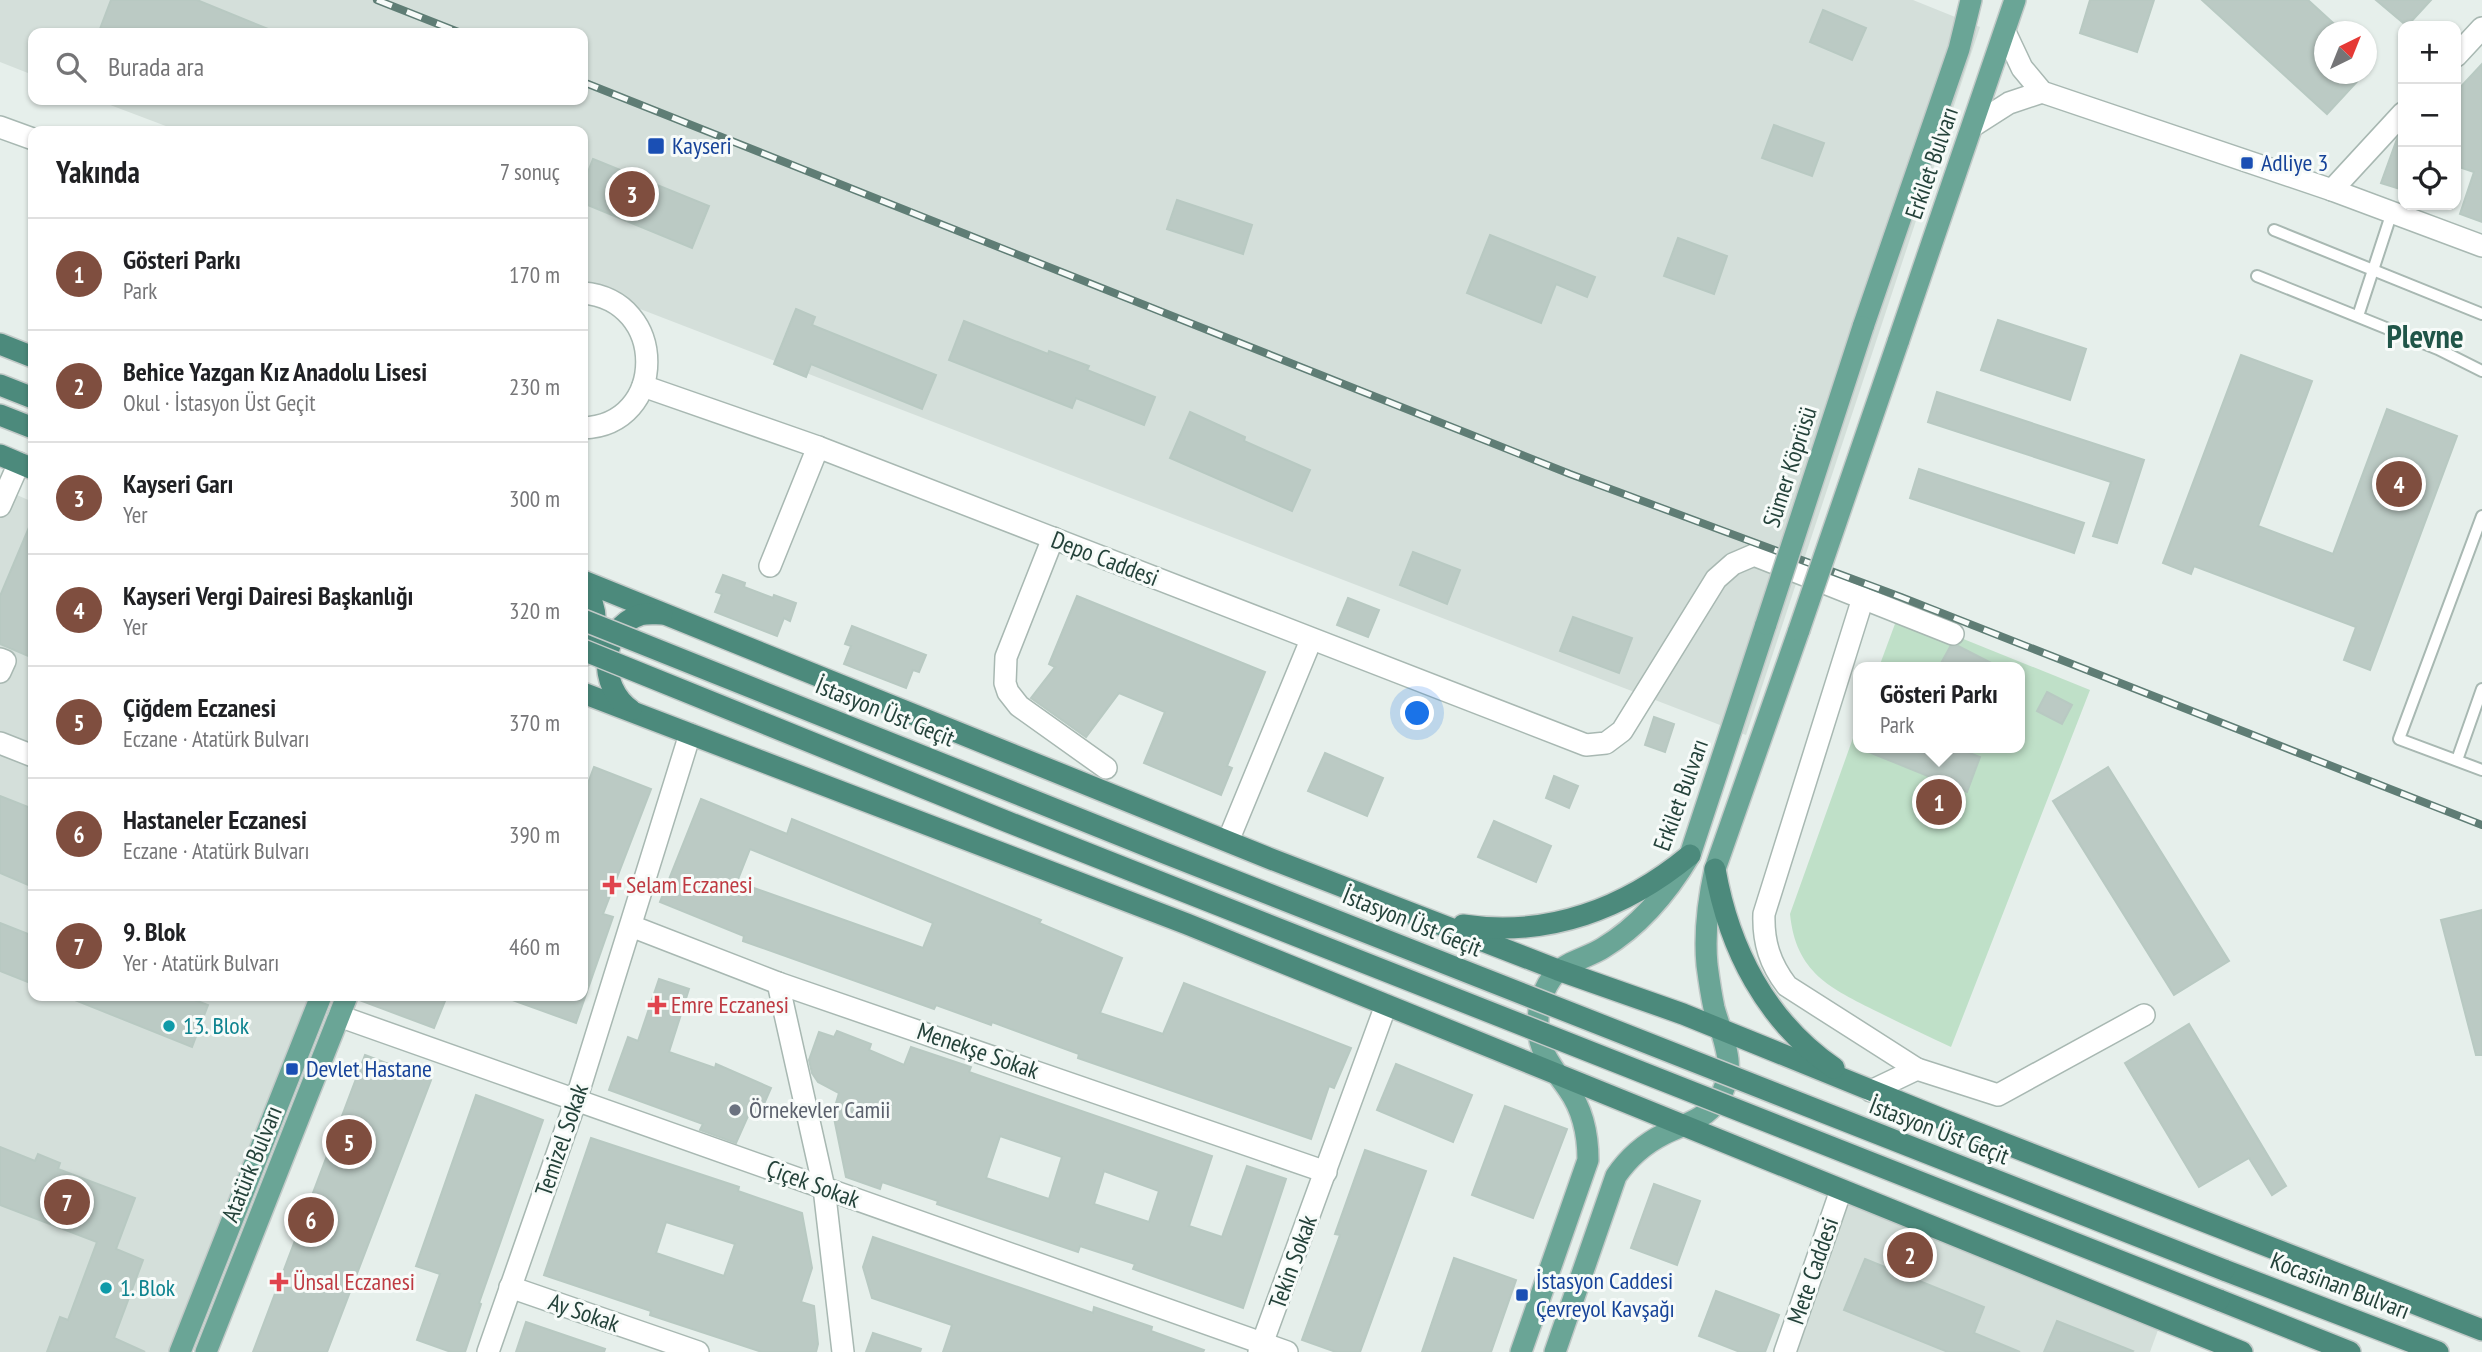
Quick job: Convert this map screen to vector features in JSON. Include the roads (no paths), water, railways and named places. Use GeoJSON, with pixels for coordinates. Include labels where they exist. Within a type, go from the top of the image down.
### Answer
{"type":"FeatureCollection","features":[{"type":"Feature","properties":{"kind":"highway"},"geometry":{"type":"LineString","coordinates":[[0,344],[28,355]]}},
{"type":"Feature","properties":{"kind":"highway"},"geometry":{"type":"LineString","coordinates":[[0,385],[28,396]]}},
{"type":"Feature","properties":{"kind":"highway"},"geometry":{"type":"LineString","coordinates":[[0,415],[28,426]]}},
{"type":"Feature","properties":{"kind":"highway"},"geometry":{"type":"LineString","coordinates":[[588,585],[1418,916],[1721,1030],[2482,1330]]}},
{"type":"Feature","properties":{"kind":"highway"},"geometry":{"type":"LineString","coordinates":[[588,592],[596,621],[588,648]]}},
{"type":"Feature","properties":{"kind":"highway"},"geometry":{"type":"LineString","coordinates":[[638,714],[628,708],[613,691],[607,669],[610,647],[622,627],[631,619],[642,614],[664,614]]}},
{"type":"Feature","properties":{"kind":"highway","name":"İstasyon Üst Geçit"},"geometry":{"type":"LineString","coordinates":[[588,622],[1175,857],[2224,1270]]}},
{"type":"Feature","properties":{"kind":"highway"},"geometry":{"type":"LineString","coordinates":[[588,652],[1034,832],[2350,1352]]}},
{"type":"Feature","properties":{"kind":"highway"},"geometry":{"type":"LineString","coordinates":[[588,694],[1033,863],[2242,1352]]}},
{"type":"Feature","properties":{"kind":"highway"},"geometry":{"type":"LineString","coordinates":[[1418,916],[1475,927],[1504,929],[1562,922],[1608,907],[1644,889],[1690,855]]}},
{"type":"Feature","properties":{"kind":"highway"},"geometry":{"type":"LineString","coordinates":[[1716,869],[1721,899],[1733,937],[1745,964],[1769,1004],[1805,1045],[1836,1070],[1871,1091]]}},
{"type":"Feature","properties":{"kind":"highway","name":"Kocasinan Bulvarı"},"geometry":{"type":"LineString","coordinates":[[2224,1270],[2438,1352]]}},
{"type":"Feature","properties":{"kind":"main road","name":"Erkilet Bulvarı"},"geometry":{"type":"LineString","coordinates":[[1863,327],[1959,49],[1971,0]]}},
{"type":"Feature","properties":{"kind":"main road","name":"Erkilet Bulvarı"},"geometry":{"type":"LineString","coordinates":[[1716,869],[2015,0]]}},
{"type":"Feature","properties":{"kind":"main road","name":"Sümer Köprüsü"},"geometry":{"type":"LineString","coordinates":[[1766,624],[1863,327]]}},
{"type":"Feature","properties":{"kind":"main road","name":"Erkilet Bulvarı"},"geometry":{"type":"LineString","coordinates":[[1558,970],[1603,948],[1642,918],[1661,899],[1690,855],[1766,624]]}},
{"type":"Feature","properties":{"kind":"main road"},"geometry":{"type":"LineString","coordinates":[[1555,1352],[1616,1176],[1627,1161],[1641,1149],[1708,1112],[1725,1088],[1729,1053],[1712,997],[1707,962],[1707,916],[1716,869]]}},
{"type":"Feature","properties":{"kind":"main road"},"geometry":{"type":"LineString","coordinates":[[1521,1352],[1588,1160],[1584,1121],[1569,1090],[1544,1054],[1538,1028],[1540,1003],[1550,980],[1558,970]]}},
{"type":"Feature","properties":{"kind":"main road","name":"Atatürk Bulvarı"},"geometry":{"type":"LineString","coordinates":[[180,1352],[319,1001]]}},
{"type":"Feature","properties":{"kind":"main road","name":"Atatürk Bulvarı"},"geometry":{"type":"LineString","coordinates":[[206,1352],[343,1006]]}},
{"type":"Feature","properties":{"kind":"street"},"geometry":{"type":"LineString","coordinates":[[2461,51],[2482,28]]}},
{"type":"Feature","properties":{"kind":"street"},"geometry":{"type":"LineString","coordinates":[[2005,32],[2022,68],[2042,92],[2332,190],[2482,246]]}},
{"type":"Feature","properties":{"kind":"street"},"geometry":{"type":"LineString","coordinates":[[1973,126],[2008,103],[2042,92]]}},
{"type":"Feature","properties":{"kind":"street"},"geometry":{"type":"LineString","coordinates":[[2332,190],[2398,118]]}},
{"type":"Feature","properties":{"kind":"street"},"geometry":{"type":"LineString","coordinates":[[0,127],[28,137]]}},
{"type":"Feature","properties":{"kind":"street"},"geometry":{"type":"LineString","coordinates":[[588,294],[612,301],[634,320],[647,352],[643,386],[631,404],[615,418],[588,427]]}},
{"type":"Feature","properties":{"kind":"street","name":"Depo Caddesi"},"geometry":{"type":"LineString","coordinates":[[643,386],[818,447],[1586,746],[1615,738],[1622,731],[1710,589],[1724,571],[1754,555],[1953,634]]}},
{"type":"Feature","properties":{"kind":"street"},"geometry":{"type":"LineString","coordinates":[[770,566],[818,447]]}},
{"type":"Feature","properties":{"kind":"street"},"geometry":{"type":"LineString","coordinates":[[0,506],[17,462]]}},
{"type":"Feature","properties":{"kind":"street"},"geometry":{"type":"LineString","coordinates":[[1053,538],[1006,657],[1005,683],[1008,692],[1019,706],[1106,768]]}},
{"type":"Feature","properties":{"kind":"street"},"geometry":{"type":"LineString","coordinates":[[1863,598],[1764,914],[1765,941],[1773,966],[1787,986],[1917,1069],[1998,1095],[2144,1015]]}},
{"type":"Feature","properties":{"kind":"street"},"geometry":{"type":"LineString","coordinates":[[1228,841],[1311,640]]}},
{"type":"Feature","properties":{"kind":"street"},"geometry":{"type":"LineString","coordinates":[[0,659],[5,661],[0,672]]}},
{"type":"Feature","properties":{"kind":"street","name":"Temizel Sokak"},"geometry":{"type":"LineString","coordinates":[[488,1352],[576,1100],[690,734]]}},
{"type":"Feature","properties":{"kind":"street"},"geometry":{"type":"LineString","coordinates":[[0,743],[28,754]]}},
{"type":"Feature","properties":{"kind":"street","name":"Menekşe Sokak"},"geometry":{"type":"LineString","coordinates":[[632,926],[778,983],[1326,1172]]}},
{"type":"Feature","properties":{"kind":"street"},"geometry":{"type":"LineString","coordinates":[[778,983],[824,1188],[844,1352]]}},
{"type":"Feature","properties":{"kind":"street","name":"Tekin Sokak"},"geometry":{"type":"LineString","coordinates":[[1261,1348],[1386,1005]]}},
{"type":"Feature","properties":{"kind":"street","name":"Çiçek Sokak"},"geometry":{"type":"LineString","coordinates":[[343,1006],[576,1100],[1261,1348],[1287,1352]]}},
{"type":"Feature","properties":{"kind":"street"},"geometry":{"type":"LineString","coordinates":[[1871,1091],[1917,1069]]}},
{"type":"Feature","properties":{"kind":"street","name":"Mete Caddesi"},"geometry":{"type":"LineString","coordinates":[[1785,1352],[1841,1190]]}},
{"type":"Feature","properties":{"kind":"street","name":"Ay Sokak"},"geometry":{"type":"LineString","coordinates":[[510,1287],[698,1352]]}},
{"type":"Feature","properties":{"kind":"lane"},"geometry":{"type":"LineString","coordinates":[[2358,316],[2392,212]]}},
{"type":"Feature","properties":{"kind":"lane"},"geometry":{"type":"LineString","coordinates":[[2274,230],[2482,314]]}},
{"type":"Feature","properties":{"kind":"lane"},"geometry":{"type":"LineString","coordinates":[[2257,276],[2438,349],[2482,371]]}},
{"type":"Feature","properties":{"kind":"lane"},"geometry":{"type":"LineString","coordinates":[[2482,516],[2399,739],[2482,769]]}},
{"type":"Feature","properties":{"kind":"lane"},"geometry":{"type":"LineString","coordinates":[[2457,760],[2482,689]]}},
{"type":"Feature","properties":{"kind":"railway"},"geometry":{"type":"LineString","coordinates":[[377,0],[448,28]]}},
{"type":"Feature","properties":{"kind":"railway"},"geometry":{"type":"LineString","coordinates":[[588,84],[1570,474],[1901,597],[2482,825]]}},
{"type":"Feature","properties":{"kind":"place","name":"Kayseri"},"geometry":{"type":"Point","coordinates":[656,146]}},
{"type":"Feature","properties":{"kind":"place","name":"Adliye 3"},"geometry":{"type":"Point","coordinates":[2247,163]}},
{"type":"Feature","properties":{"kind":"place","name":"Kayseri Garı"},"geometry":{"type":"Point","coordinates":[632,194]}},
{"type":"Feature","properties":{"kind":"place","name":"Kayseri Vergi Dairesi Başkanlığı"},"geometry":{"type":"Point","coordinates":[2399,484]}},
{"type":"Feature","properties":{"kind":"place","name":"Gösteri Parkı"},"geometry":{"type":"Point","coordinates":[1939,802]}},
{"type":"Feature","properties":{"kind":"place","name":"Selam Eczanesi"},"geometry":{"type":"Point","coordinates":[612,885]}},
{"type":"Feature","properties":{"kind":"place","name":"Emre Eczanesi"},"geometry":{"type":"Point","coordinates":[657,1005]}},
{"type":"Feature","properties":{"kind":"place","name":"13. Blok"},"geometry":{"type":"Point","coordinates":[169,1026]}},
{"type":"Feature","properties":{"kind":"place","name":"Devlet Hastane"},"geometry":{"type":"Point","coordinates":[292,1069]}},
{"type":"Feature","properties":{"kind":"place","name":"Örnekevler Camii"},"geometry":{"type":"Point","coordinates":[735,1110]}},
{"type":"Feature","properties":{"kind":"place","name":"Çiğdem Eczanesi"},"geometry":{"type":"Point","coordinates":[349,1142]}},
{"type":"Feature","properties":{"kind":"place","name":"9. Blok"},"geometry":{"type":"Point","coordinates":[67,1202]}},
{"type":"Feature","properties":{"kind":"place","name":"Hastaneler Eczanesi"},"geometry":{"type":"Point","coordinates":[311,1220]}},
{"type":"Feature","properties":{"kind":"place","name":"Behice Yazgan Kız Anadolu Lisesi"},"geometry":{"type":"Point","coordinates":[1910,1255]}},
{"type":"Feature","properties":{"kind":"place","name":"Ünsal Eczanesi"},"geometry":{"type":"Point","coordinates":[279,1282]}},
{"type":"Feature","properties":{"kind":"place","name":"1. Blok"},"geometry":{"type":"Point","coordinates":[106,1288]}},
{"type":"Feature","properties":{"kind":"place","name":"İstasyon Caddesi Çevreyol Kavşağı"},"geometry":{"type":"Point","coordinates":[1522,1295]}},
{"type":"Feature","properties":{"kind":"district","name":"Plevne"},"geometry":{"type":"Point","coordinates":[2425,337]}}]}
